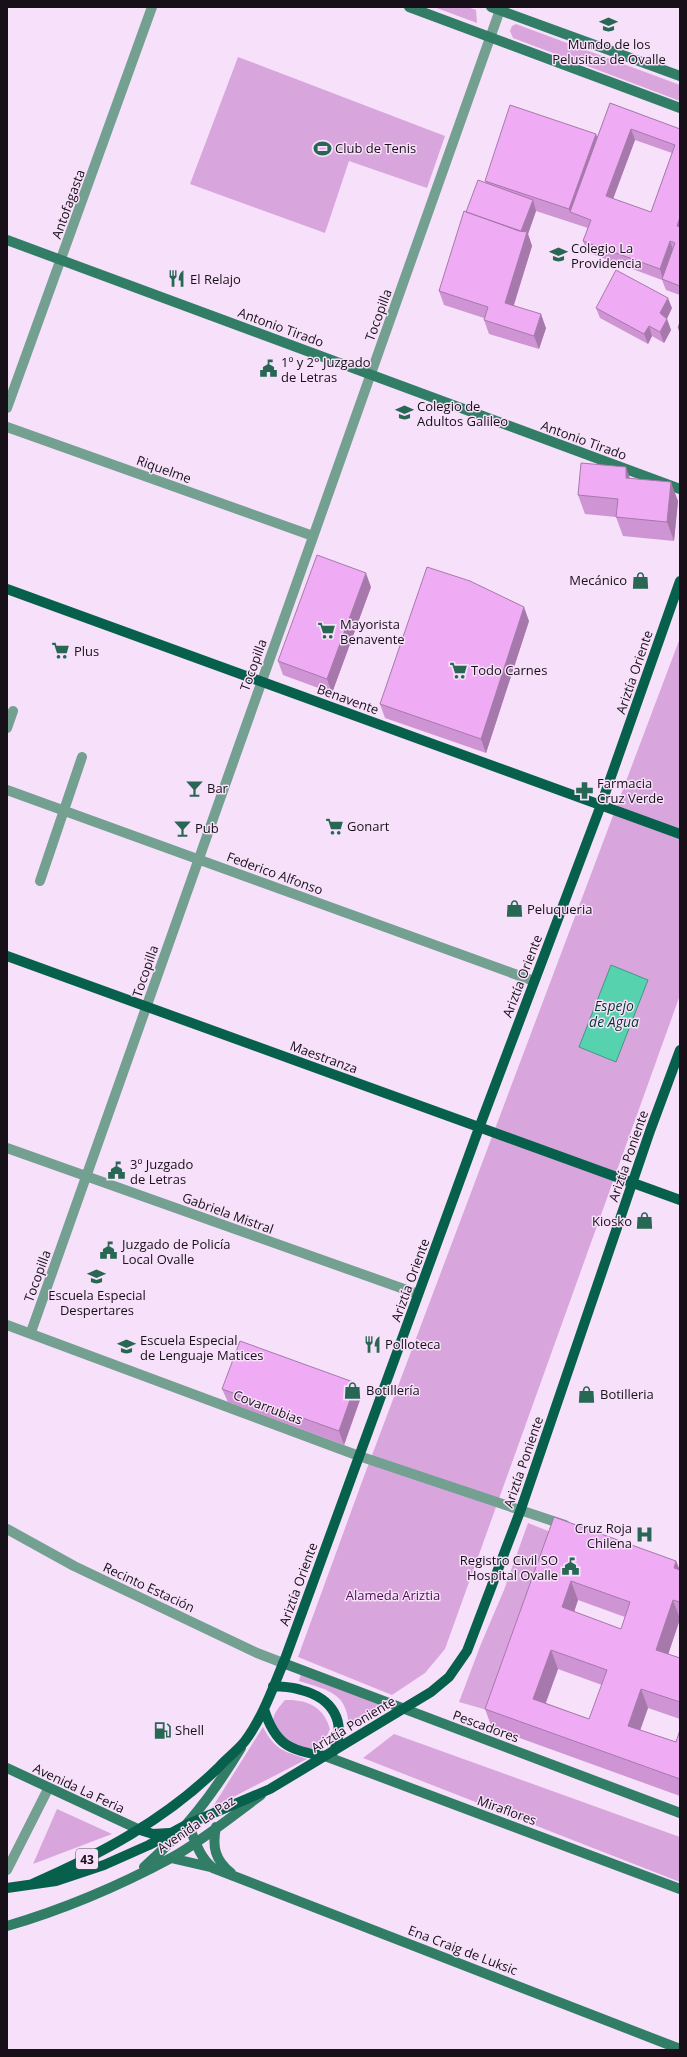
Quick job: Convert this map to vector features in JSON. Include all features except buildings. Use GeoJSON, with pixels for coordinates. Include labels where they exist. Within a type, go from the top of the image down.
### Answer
{"type":"FeatureCollection","features":[{"type":"Feature","properties":{"kind":"main road"},"geometry":{"type":"LineString","coordinates":[[408,7],[491,36],[680,108]]}},
{"type":"Feature","properties":{"kind":"main road"},"geometry":{"type":"LineString","coordinates":[[497,8],[680,76]]}},
{"type":"Feature","properties":{"kind":"main road","name":"Antonio Tirado"},"geometry":{"type":"LineString","coordinates":[[7,240],[680,489]]}},
{"type":"Feature","properties":{"kind":"main road","name":"Ariztía Oriente"},"geometry":{"type":"LineString","coordinates":[[32,1884],[86,1860],[140,1830],[186,1796],[244,1742],[264,1709],[283,1663],[534,981],[601,805],[680,581]]}},
{"type":"Feature","properties":{"kind":"main road","name":"Benavente"},"geometry":{"type":"LineString","coordinates":[[7,589],[680,834]]}},
{"type":"Feature","properties":{"kind":"main road","name":"Maestranza"},"geometry":{"type":"LineString","coordinates":[[7,956],[632,1184],[680,1200]]}},
{"type":"Feature","properties":{"kind":"main road","name":"Ariztía Poniente"},"geometry":{"type":"LineString","coordinates":[[32,1884],[56,1880],[98,1867],[138,1851],[188,1824],[270,1789],[403,1709],[441,1684],[462,1660],[521,1509],[632,1184],[680,1050]]}},
{"type":"Feature","properties":{"kind":"main road","name":"Pescadores"},"geometry":{"type":"LineString","coordinates":[[283,1663],[680,1813]]}},
{"type":"Feature","properties":{"kind":"main road"},"geometry":{"type":"LineString","coordinates":[[264,1709],[270,1728],[281,1741],[310,1754],[330,1753],[339,1734],[339,1724],[331,1706],[323,1700],[301,1690],[274,1686]]}},
{"type":"Feature","properties":{"kind":"main road","name":"Avenida La Paz"},"geometry":{"type":"LineString","coordinates":[[134,1876],[188,1824],[208,1800],[244,1742]]}},
{"type":"Feature","properties":{"kind":"main road","name":"Miraflores"},"geometry":{"type":"LineString","coordinates":[[330,1753],[680,1889]]}},
{"type":"Feature","properties":{"kind":"main road","name":"Avenida La Feria"},"geometry":{"type":"LineString","coordinates":[[7,1768],[48,1789],[140,1830]]}},
{"type":"Feature","properties":{"kind":"main road","name":"Avenida La Paz"},"geometry":{"type":"LineString","coordinates":[[7,1926],[69,1906],[103,1893],[172,1858],[270,1789]]}},
{"type":"Feature","properties":{"kind":"main road"},"geometry":{"type":"LineString","coordinates":[[188,1824],[203,1858],[213,1868]]}},
{"type":"Feature","properties":{"kind":"main road","name":"Ena Craig de Luksic"},"geometry":{"type":"LineString","coordinates":[[216,1827],[214,1839],[215,1854],[224,1867],[236,1876]]}},
{"type":"Feature","properties":{"kind":"main road"},"geometry":{"type":"LineString","coordinates":[[140,1830],[153,1834],[172,1833]]}},
{"type":"Feature","properties":{"kind":"main road","name":"Ena Craig de Luksic"},"geometry":{"type":"LineString","coordinates":[[172,1858],[196,1862],[236,1876],[680,2049]]}},
{"type":"Feature","properties":{"kind":"main road","name":"43"},"geometry":{"type":"LineString","coordinates":[[7,1888],[32,1884]]}},
{"type":"Feature","properties":{"kind":"street","name":"Antofagasta"},"geometry":{"type":"LineString","coordinates":[[7,408],[62,260],[152,7]]}},
{"type":"Feature","properties":{"kind":"street","name":"Tocopilla"},"geometry":{"type":"LineString","coordinates":[[31,1332],[491,36],[497,8]]}},
{"type":"Feature","properties":{"kind":"street","name":"Riquelme"},"geometry":{"type":"LineString","coordinates":[[7,427],[313,536]]}},
{"type":"Feature","properties":{"kind":"street"},"geometry":{"type":"LineString","coordinates":[[7,728],[13,711]]}},
{"type":"Feature","properties":{"kind":"street"},"geometry":{"type":"LineString","coordinates":[[40,881],[82,758]]}},
{"type":"Feature","properties":{"kind":"street","name":"Federico Alfonso"},"geometry":{"type":"LineString","coordinates":[[7,790],[534,981]]}},
{"type":"Feature","properties":{"kind":"street","name":"Gabriela Mistral"},"geometry":{"type":"LineString","coordinates":[[7,1148],[418,1294]]}},
{"type":"Feature","properties":{"kind":"street","name":"Covarrubias"},"geometry":{"type":"LineString","coordinates":[[7,1324],[359,1456],[521,1509],[572,1528]]}},
{"type":"Feature","properties":{"kind":"street","name":"Recinto Estación"},"geometry":{"type":"LineString","coordinates":[[7,1530],[74,1566],[258,1653],[283,1663]]}},
{"type":"Feature","properties":{"kind":"street"},"geometry":{"type":"LineString","coordinates":[[7,1870],[48,1789]]}},
{"type":"Feature","properties":{"kind":"green space"},"geometry":{"type":"Polygon","coordinates":[[[434,7],[467,7],[476,10],[477,23],[434,7]]]}},
{"type":"Feature","properties":{"kind":"green space"},"geometry":{"type":"Polygon","coordinates":[[[516,24],[680,85],[680,101],[513,38],[510,31],[512,26],[516,24]]]}},
{"type":"Feature","properties":{"kind":"green space","name":"Club de Tenis"},"geometry":{"type":"Polygon","coordinates":[[[238,57],[445,136],[427,188],[349,161],[325,233],[190,184],[238,57]]]}},
{"type":"Feature","properties":{"kind":"green space","name":"Alameda Ariztia"},"geometry":{"type":"Polygon","coordinates":[[[680,638],[680,995],[445,1649],[425,1673],[392,1695],[298,1657],[363,1479],[680,638]]]}},
{"type":"Feature","properties":{"kind":"green space"},"geometry":{"type":"Polygon","coordinates":[[[528,1523],[561,1536],[487,1710],[459,1702],[481,1644],[504,1590],[528,1523]]]}},
{"type":"Feature","properties":{"kind":"green space"},"geometry":{"type":"Polygon","coordinates":[[[301,1674],[387,1705],[349,1730],[345,1708],[336,1695],[329,1691],[299,1681],[301,1674]]]}},
{"type":"Feature","properties":{"kind":"green space"},"geometry":{"type":"Polygon","coordinates":[[[285,1700],[307,1703],[314,1706],[324,1715],[330,1729],[323,1744],[311,1748],[300,1747],[288,1741],[277,1732],[274,1727],[273,1719],[277,1710],[285,1700]]]}},
{"type":"Feature","properties":{"kind":"green space"},"geometry":{"type":"Polygon","coordinates":[[[263,1727],[267,1735],[280,1749],[307,1759],[212,1808],[263,1727]]]}},
{"type":"Feature","properties":{"kind":"green space"},"geometry":{"type":"Polygon","coordinates":[[[394,1734],[680,1837],[680,1882],[363,1758],[394,1734]]]}},
{"type":"Feature","properties":{"kind":"green space"},"geometry":{"type":"Polygon","coordinates":[[[57,1809],[112,1834],[33,1864],[57,1809]]]}},
{"type":"Feature","properties":{"kind":"water","name":"Espejo de Agua"},"geometry":{"type":"Polygon","coordinates":[[[611,965],[648,980],[616,1062],[579,1047],[611,965]]]}},
{"type":"Feature","properties":{"kind":"place","name":"Mundo de los Pelusitas de Ovalle"},"geometry":{"type":"Point","coordinates":[609,25]}},
{"type":"Feature","properties":{"kind":"place","name":"Club de Tenis"},"geometry":{"type":"Point","coordinates":[322,148]}},
{"type":"Feature","properties":{"kind":"place","name":"Colegio La Providencia"},"geometry":{"type":"Point","coordinates":[558,255]}},
{"type":"Feature","properties":{"kind":"place","name":"El Relajo"},"geometry":{"type":"Point","coordinates":[177,279]}},
{"type":"Feature","properties":{"kind":"place","name":"1º y 2° Juzgado de Letras"},"geometry":{"type":"Point","coordinates":[268,369]}},
{"type":"Feature","properties":{"kind":"place","name":"Colegio de Adultos Galileo"},"geometry":{"type":"Point","coordinates":[404,413]}},
{"type":"Feature","properties":{"kind":"place","name":"Mecánico"},"geometry":{"type":"Point","coordinates":[640,580]}},
{"type":"Feature","properties":{"kind":"place","name":"Mayorista Benavente"},"geometry":{"type":"Point","coordinates":[327,631]}},
{"type":"Feature","properties":{"kind":"place","name":"Plus"},"geometry":{"type":"Point","coordinates":[61,651]}},
{"type":"Feature","properties":{"kind":"place","name":"Todo Carnes"},"geometry":{"type":"Point","coordinates":[458,670]}},
{"type":"Feature","properties":{"kind":"place","name":"Bar"},"geometry":{"type":"Point","coordinates":[194,788]}},
{"type":"Feature","properties":{"kind":"place","name":"Farmacia Cruz Verde"},"geometry":{"type":"Point","coordinates":[584,790]}},
{"type":"Feature","properties":{"kind":"place","name":"Gonart"},"geometry":{"type":"Point","coordinates":[334,826]}},
{"type":"Feature","properties":{"kind":"place","name":"Pub"},"geometry":{"type":"Point","coordinates":[182,828]}},
{"type":"Feature","properties":{"kind":"place","name":"Peluqueria"},"geometry":{"type":"Point","coordinates":[514,909]}},
{"type":"Feature","properties":{"kind":"place","name":"3º Juzgado de Letras"},"geometry":{"type":"Point","coordinates":[117,1171]}},
{"type":"Feature","properties":{"kind":"place","name":"Kiosko"},"geometry":{"type":"Point","coordinates":[645,1221]}},
{"type":"Feature","properties":{"kind":"place","name":"Juzgado de Policía Local Ovalle"},"geometry":{"type":"Point","coordinates":[109,1251]}},
{"type":"Feature","properties":{"kind":"place","name":"Escuela Especial Despertares"},"geometry":{"type":"Point","coordinates":[97,1276]}},
{"type":"Feature","properties":{"kind":"place","name":"Polloteca"},"geometry":{"type":"Point","coordinates":[372,1344]}},
{"type":"Feature","properties":{"kind":"place","name":"Escuela Especial de Lenguaje Matices"},"geometry":{"type":"Point","coordinates":[127,1347]}},
{"type":"Feature","properties":{"kind":"place","name":"Botillería"},"geometry":{"type":"Point","coordinates":[353,1390]}},
{"type":"Feature","properties":{"kind":"place","name":"Botilleria"},"geometry":{"type":"Point","coordinates":[587,1394]}},
{"type":"Feature","properties":{"kind":"place","name":"Cruz Roja Chilena"},"geometry":{"type":"Point","coordinates":[645,1535]}},
{"type":"Feature","properties":{"kind":"place","name":"Registro Civil SO Hospital Ovalle"},"geometry":{"type":"Point","coordinates":[571,1567]}},
{"type":"Feature","properties":{"kind":"place","name":"Shell"},"geometry":{"type":"Point","coordinates":[162,1730]}}]}
